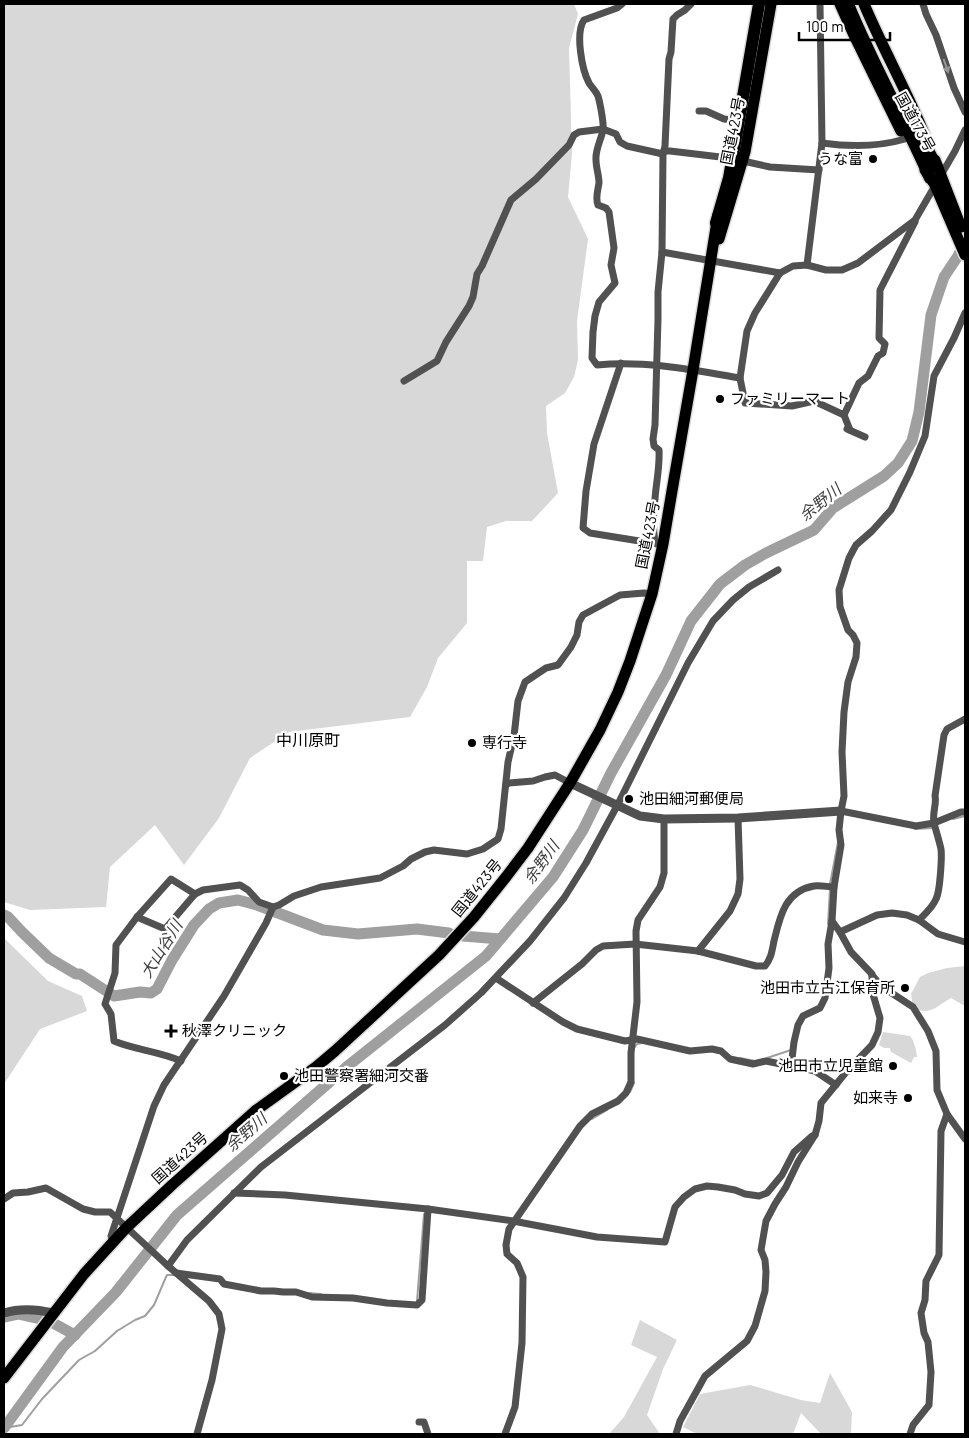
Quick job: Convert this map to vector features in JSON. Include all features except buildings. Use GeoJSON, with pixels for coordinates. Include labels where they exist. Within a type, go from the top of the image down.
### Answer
{"type":"FeatureCollection","features":[{"type":"Feature","properties":{"kind":"highway","name":"国道423号"},"geometry":{"type":"LineString","coordinates":[[4,1378],[84,1274],[126,1228],[255,1111],[328,1056],[439,955],[474,917],[506,877],[574,786],[618,692],[652,594],[659,544],[693,370],[754,4]]}},
{"type":"Feature","properties":{"kind":"highway"},"geometry":{"type":"LineString","coordinates":[[716,223],[729,178],[759,4]]}},
{"type":"Feature","properties":{"kind":"highway"},"geometry":{"type":"LineString","coordinates":[[730,206],[730,195],[765,4]]}},
{"type":"Feature","properties":{"kind":"highway","name":"国道423号"},"geometry":{"type":"LineString","coordinates":[[711,261],[715,254],[743,162],[772,4]]}},
{"type":"Feature","properties":{"kind":"highway","name":"国道173号"},"geometry":{"type":"LineString","coordinates":[[840,4],[868,66],[906,139],[936,176]]}},
{"type":"Feature","properties":{"kind":"highway"},"geometry":{"type":"LineString","coordinates":[[848,4],[936,176]]}},
{"type":"Feature","properties":{"kind":"highway"},"geometry":{"type":"LineString","coordinates":[[857,4],[879,62]]}},
{"type":"Feature","properties":{"kind":"highway","name":"国道173号"},"geometry":{"type":"LineString","coordinates":[[864,4],[915,110],[936,176],[958,228],[965,255]]}},
{"type":"Feature","properties":{"kind":"highway","name":"国道173号"},"geometry":{"type":"LineString","coordinates":[[958,228],[965,238]]}},
{"type":"Feature","properties":{"kind":"street"},"geometry":{"type":"LineString","coordinates":[[622,4],[617,8],[584,20],[581,24],[579,39],[585,71],[597,95],[603,129],[596,160],[599,181],[596,201],[598,205],[610,212],[614,248],[611,266],[615,283],[599,302],[592,332],[592,358],[597,365],[621,363],[657,366],[740,378]]}},
{"type":"Feature","properties":{"kind":"street"},"geometry":{"type":"LineString","coordinates":[[659,544],[654,532],[654,500],[660,460],[659,450],[654,446],[653,439],[655,425],[658,292],[662,252],[663,152],[673,19],[691,4]]}},
{"type":"Feature","properties":{"kind":"street"},"geometry":{"type":"LineString","coordinates":[[807,265],[822,144],[820,4]]}},
{"type":"Feature","properties":{"kind":"street"},"geometry":{"type":"LineString","coordinates":[[923,4],[954,88],[965,112]]}},
{"type":"Feature","properties":{"kind":"street"},"geometry":{"type":"LineString","coordinates":[[699,111],[706,111],[724,119],[734,120]]}},
{"type":"Feature","properties":{"kind":"street"},"geometry":{"type":"LineString","coordinates":[[404,381],[437,361],[446,342],[469,306],[473,297],[477,274],[511,200],[536,180],[569,145],[574,135],[579,132],[603,129],[616,134],[620,142],[627,146],[663,152],[670,151],[728,158]]}},
{"type":"Feature","properties":{"kind":"street"},"geometry":{"type":"LineString","coordinates":[[865,436],[848,429],[844,415],[859,383],[868,376],[878,356],[882,353],[885,344],[879,338],[880,290],[936,176],[955,152],[965,130]]}},
{"type":"Feature","properties":{"kind":"street"},"geometry":{"type":"LineString","coordinates":[[822,144],[867,146],[906,139]]}},
{"type":"Feature","properties":{"kind":"street"},"geometry":{"type":"LineString","coordinates":[[743,162],[770,167],[819,170]]}},
{"type":"Feature","properties":{"kind":"street"},"geometry":{"type":"LineString","coordinates":[[844,415],[814,400],[792,406],[745,403],[740,378],[747,331],[755,313],[780,273],[793,266],[807,265],[826,270],[842,270],[858,263],[915,220]]}},
{"type":"Feature","properties":{"kind":"street"},"geometry":{"type":"LineString","coordinates":[[662,252],[780,273]]}},
{"type":"Feature","properties":{"kind":"street"},"geometry":{"type":"LineString","coordinates":[[791,1067],[798,1025],[803,1016],[820,1008],[825,998],[829,968],[828,944],[841,845],[839,830],[844,796],[842,752],[844,712],[848,682],[856,656],[857,643],[848,630],[840,607],[839,590],[849,558],[856,545],[892,510],[910,472],[926,436],[934,376],[965,313]]}},
{"type":"Feature","properties":{"kind":"street"},"geometry":{"type":"LineString","coordinates":[[621,363],[594,444],[586,492],[583,528],[590,533],[659,544]]}},
{"type":"Feature","properties":{"kind":"street"},"geometry":{"type":"LineString","coordinates":[[167,1265],[187,1240],[262,1167],[446,1025],[496,978],[530,941],[564,898],[586,863],[688,663],[713,621],[733,600],[749,587],[778,570]]}},
{"type":"Feature","properties":{"kind":"street"},"geometry":{"type":"LineString","coordinates":[[137,917],[165,929],[195,894],[203,890],[240,885],[248,890],[259,902],[273,907],[280,906],[294,896],[321,887],[380,878],[412,859],[434,850],[467,854],[483,849],[498,839],[502,828],[518,701],[526,682],[546,668],[558,665],[577,635],[582,615],[620,595],[652,594]]}},
{"type":"Feature","properties":{"kind":"street"},"geometry":{"type":"LineString","coordinates":[[919,920],[937,898],[941,849],[933,812],[944,735],[948,729],[965,719]]}},
{"type":"Feature","properties":{"kind":"street"},"geometry":{"type":"LineString","coordinates":[[506,785],[555,775],[574,786],[640,816],[664,819],[738,818],[841,811],[916,826],[934,823],[960,812],[965,812]]}},
{"type":"Feature","properties":{"kind":"street"},"geometry":{"type":"LineString","coordinates":[[698,951],[730,911],[738,894],[740,879],[738,818]]}},
{"type":"Feature","properties":{"kind":"street"},"geometry":{"type":"LineString","coordinates":[[505,1434],[515,1408],[522,1342],[523,1277],[517,1263],[507,1254],[506,1245],[509,1228],[580,1126],[592,1114],[618,1101],[626,1093],[631,1082],[632,1040],[637,1002],[636,931],[638,920],[660,887],[664,873],[664,819]]}},
{"type":"Feature","properties":{"kind":"street"},"geometry":{"type":"LineString","coordinates":[[180,1061],[162,1054],[128,1047],[114,1041],[111,1014],[105,1004],[115,973],[116,945],[137,917],[171,880],[195,894]]}},
{"type":"Feature","properties":{"kind":"street"},"geometry":{"type":"LineString","coordinates":[[533,1003],[603,946],[635,944],[698,951],[756,966],[765,966],[770,960],[779,917],[792,897],[802,889],[816,886],[834,887]]}},
{"type":"Feature","properties":{"kind":"street"},"geometry":{"type":"LineString","coordinates":[[114,1242],[111,1236],[116,1219],[154,1106],[164,1085],[224,996],[266,923],[273,907]]}},
{"type":"Feature","properties":{"kind":"street"},"geometry":{"type":"LineString","coordinates":[[840,932],[878,915],[892,913],[907,915],[919,920],[938,934],[965,942]]}},
{"type":"Feature","properties":{"kind":"street"},"geometry":{"type":"LineString","coordinates":[[832,921],[851,952],[881,986],[913,1007],[928,1031],[936,1050],[937,1090],[947,1114],[965,1139]]}},
{"type":"Feature","properties":{"kind":"street"},"geometry":{"type":"LineString","coordinates":[[676,1434],[680,1421],[705,1376],[747,1341],[755,1326],[765,1291],[765,1260],[761,1250],[766,1221],[815,1135],[821,1104],[847,1071],[872,1045],[878,1032],[880,1018],[872,991],[872,974]]}},
{"type":"Feature","properties":{"kind":"street"},"geometry":{"type":"LineString","coordinates":[[496,978],[577,1029],[625,1041],[637,1038],[690,1051],[721,1051],[730,1058],[753,1064],[766,1061],[815,1071],[836,1085]]}},
{"type":"Feature","properties":{"kind":"street"},"geometry":{"type":"LineString","coordinates":[[910,1434],[912,1425],[929,1405],[931,1372],[928,1342],[924,1333],[921,1313],[925,1300],[926,1281],[939,1255],[942,1131],[947,1114]]}},
{"type":"Feature","properties":{"kind":"street"},"geometry":{"type":"LineString","coordinates":[[234,1193],[285,1195],[428,1209],[513,1221],[597,1237],[665,1242],[675,1208],[684,1197],[695,1189],[707,1186],[759,1196],[767,1193],[782,1175],[794,1152],[815,1135]]}},
{"type":"Feature","properties":{"kind":"street"},"geometry":{"type":"LineString","coordinates":[[4,1199],[13,1193],[46,1188],[83,1209],[95,1212],[110,1212],[167,1265],[209,1300],[219,1314],[222,1329],[212,1380],[197,1434]]}},
{"type":"Feature","properties":{"kind":"street"},"geometry":{"type":"LineString","coordinates":[[176,1273],[220,1279],[224,1284],[261,1292],[296,1292],[312,1296],[418,1305],[422,1300],[428,1209]]}},
{"type":"Feature","properties":{"kind":"street"},"geometry":{"type":"LineString","coordinates":[[4,1313],[18,1309],[44,1311],[52,1314]]}},
{"type":"Feature","properties":{"kind":"street"},"geometry":{"type":"LineString","coordinates":[[419,1422],[424,1422],[428,1434]]}},
{"type":"Feature","properties":{"kind":"shaded area"},"geometry":{"type":"Polygon","coordinates":[[[4,4],[574,4],[578,14],[569,48],[572,154],[568,197],[588,239],[577,321],[578,360],[574,377],[565,393],[546,406],[547,433],[558,493],[532,521],[506,521],[487,527],[483,561],[467,561],[467,623],[438,658],[427,687],[410,717],[289,732],[250,758],[219,818],[184,865],[155,825],[110,867],[106,907],[30,910],[4,902],[4,4]]]}},
{"type":"Feature","properties":{"kind":"shaded area"},"geometry":{"type":"Polygon","coordinates":[[[4,938],[48,981],[82,996],[87,1011],[40,1029],[4,1084],[4,938]]]}},
{"type":"Feature","properties":{"kind":"shaded area"},"geometry":{"type":"Polygon","coordinates":[[[965,966],[965,1006],[951,998],[928,1011],[918,1010],[913,1007],[911,994],[920,977],[947,968],[965,966]]]}},
{"type":"Feature","properties":{"kind":"shaded area"},"geometry":{"type":"Polygon","coordinates":[[[883,1032],[910,1036],[914,1043],[917,1057],[914,1057],[911,1063],[891,1052],[890,1048],[884,1048],[879,1045],[883,1032]]]}},
{"type":"Feature","properties":{"kind":"shaded area"},"geometry":{"type":"Polygon","coordinates":[[[640,1320],[677,1340],[663,1369],[647,1415],[660,1434],[609,1434],[624,1417],[657,1357],[631,1345],[640,1320]]]}},
{"type":"Feature","properties":{"kind":"shaded area"},"geometry":{"type":"Polygon","coordinates":[[[830,1373],[852,1412],[851,1434],[821,1434],[801,1413],[793,1434],[697,1434],[683,1427],[700,1394],[750,1385],[801,1400],[820,1403],[830,1373]]]}},
{"type":"Feature","properties":{"kind":"waterway","name":"余野川"},"geometry":{"type":"LineString","coordinates":[[4,1428],[63,1347],[116,1292],[177,1215],[349,1065],[486,956],[553,877],[583,830],[611,773],[666,675],[691,621],[720,584],[745,565],[814,530],[833,508],[884,476],[898,463],[912,441],[919,412],[931,315],[944,277],[958,256],[965,241]]}},
{"type":"Feature","properties":{"kind":"waterway"},"geometry":{"type":"LineString","coordinates":[[953,819],[965,816]]}},
{"type":"Feature","properties":{"kind":"waterway"},"geometry":{"type":"LineString","coordinates":[[915,829],[933,828]]}},
{"type":"Feature","properties":{"kind":"waterway"},"geometry":{"type":"LineString","coordinates":[[830,884],[838,842]]}},
{"type":"Feature","properties":{"kind":"waterway"},"geometry":{"type":"LineString","coordinates":[[828,924],[830,889]]}},
{"type":"Feature","properties":{"kind":"waterway","name":"大山谷川"},"geometry":{"type":"LineString","coordinates":[[4,915],[49,958],[76,974],[80,974],[114,996],[140,992],[151,993],[157,989],[172,960],[194,925],[209,909],[219,903],[238,900],[257,905],[323,930],[358,934],[417,929],[449,933]]}},
{"type":"Feature","properties":{"kind":"waterway","name":"大山谷川"},"geometry":{"type":"LineString","coordinates":[[463,936],[500,939]]}},
{"type":"Feature","properties":{"kind":"waterway"},"geometry":{"type":"LineString","coordinates":[[634,1048],[637,1044],[642,1043]]}},
{"type":"Feature","properties":{"kind":"waterway"},"geometry":{"type":"LineString","coordinates":[[767,1058],[791,1050]]}},
{"type":"Feature","properties":{"kind":"waterway"},"geometry":{"type":"LineString","coordinates":[[740,1058],[755,1061]]}},
{"type":"Feature","properties":{"kind":"waterway"},"geometry":{"type":"LineString","coordinates":[[630,1092],[634,1083]]}},
{"type":"Feature","properties":{"kind":"waterway"},"geometry":{"type":"LineString","coordinates":[[592,1119],[607,1110]]}},
{"type":"Feature","properties":{"kind":"waterway"},"geometry":{"type":"LineString","coordinates":[[417,1301],[424,1214],[427,1214]]}},
{"type":"Feature","properties":{"kind":"waterway"},"geometry":{"type":"LineString","coordinates":[[4,1428],[22,1425],[42,1399],[79,1360],[95,1351],[117,1331],[145,1316],[154,1305],[167,1275],[174,1275]]}},
{"type":"Feature","properties":{"kind":"waterway"},"geometry":{"type":"LineString","coordinates":[[308,1293],[321,1294]]}},
{"type":"Feature","properties":{"kind":"waterway"},"geometry":{"type":"LineString","coordinates":[[4,1317],[18,1314],[40,1319]]}},
{"type":"Feature","properties":{"kind":"waterway"},"geometry":{"type":"LineString","coordinates":[[53,1323],[75,1335]]}},
{"type":"Feature","properties":{"kind":"place","name":"うな富"},"geometry":{"type":"Point","coordinates":[873,159]}},
{"type":"Feature","properties":{"kind":"place","name":"ファミリーマート"},"geometry":{"type":"Point","coordinates":[720,399]}},
{"type":"Feature","properties":{"kind":"place","name":"専行寺"},"geometry":{"type":"Point","coordinates":[472,743]}},
{"type":"Feature","properties":{"kind":"place","name":"池田細河郵便局"},"geometry":{"type":"Point","coordinates":[629,799]}},
{"type":"Feature","properties":{"kind":"place","name":"池田市立古江保育所"},"geometry":{"type":"Point","coordinates":[905,988]}},
{"type":"Feature","properties":{"kind":"place","name":"秋澤クリニック"},"geometry":{"type":"Point","coordinates":[171,1031]}},
{"type":"Feature","properties":{"kind":"place","name":"池田市立児童館"},"geometry":{"type":"Point","coordinates":[893,1066]}},
{"type":"Feature","properties":{"kind":"place","name":"池田警察署細河交番"},"geometry":{"type":"Point","coordinates":[284,1076]}},
{"type":"Feature","properties":{"kind":"place","name":"如来寺"},"geometry":{"type":"Point","coordinates":[908,1098]}},
{"type":"Feature","properties":{"kind":"district","name":"中川原町"},"geometry":{"type":"Point","coordinates":[308,740]}}]}
